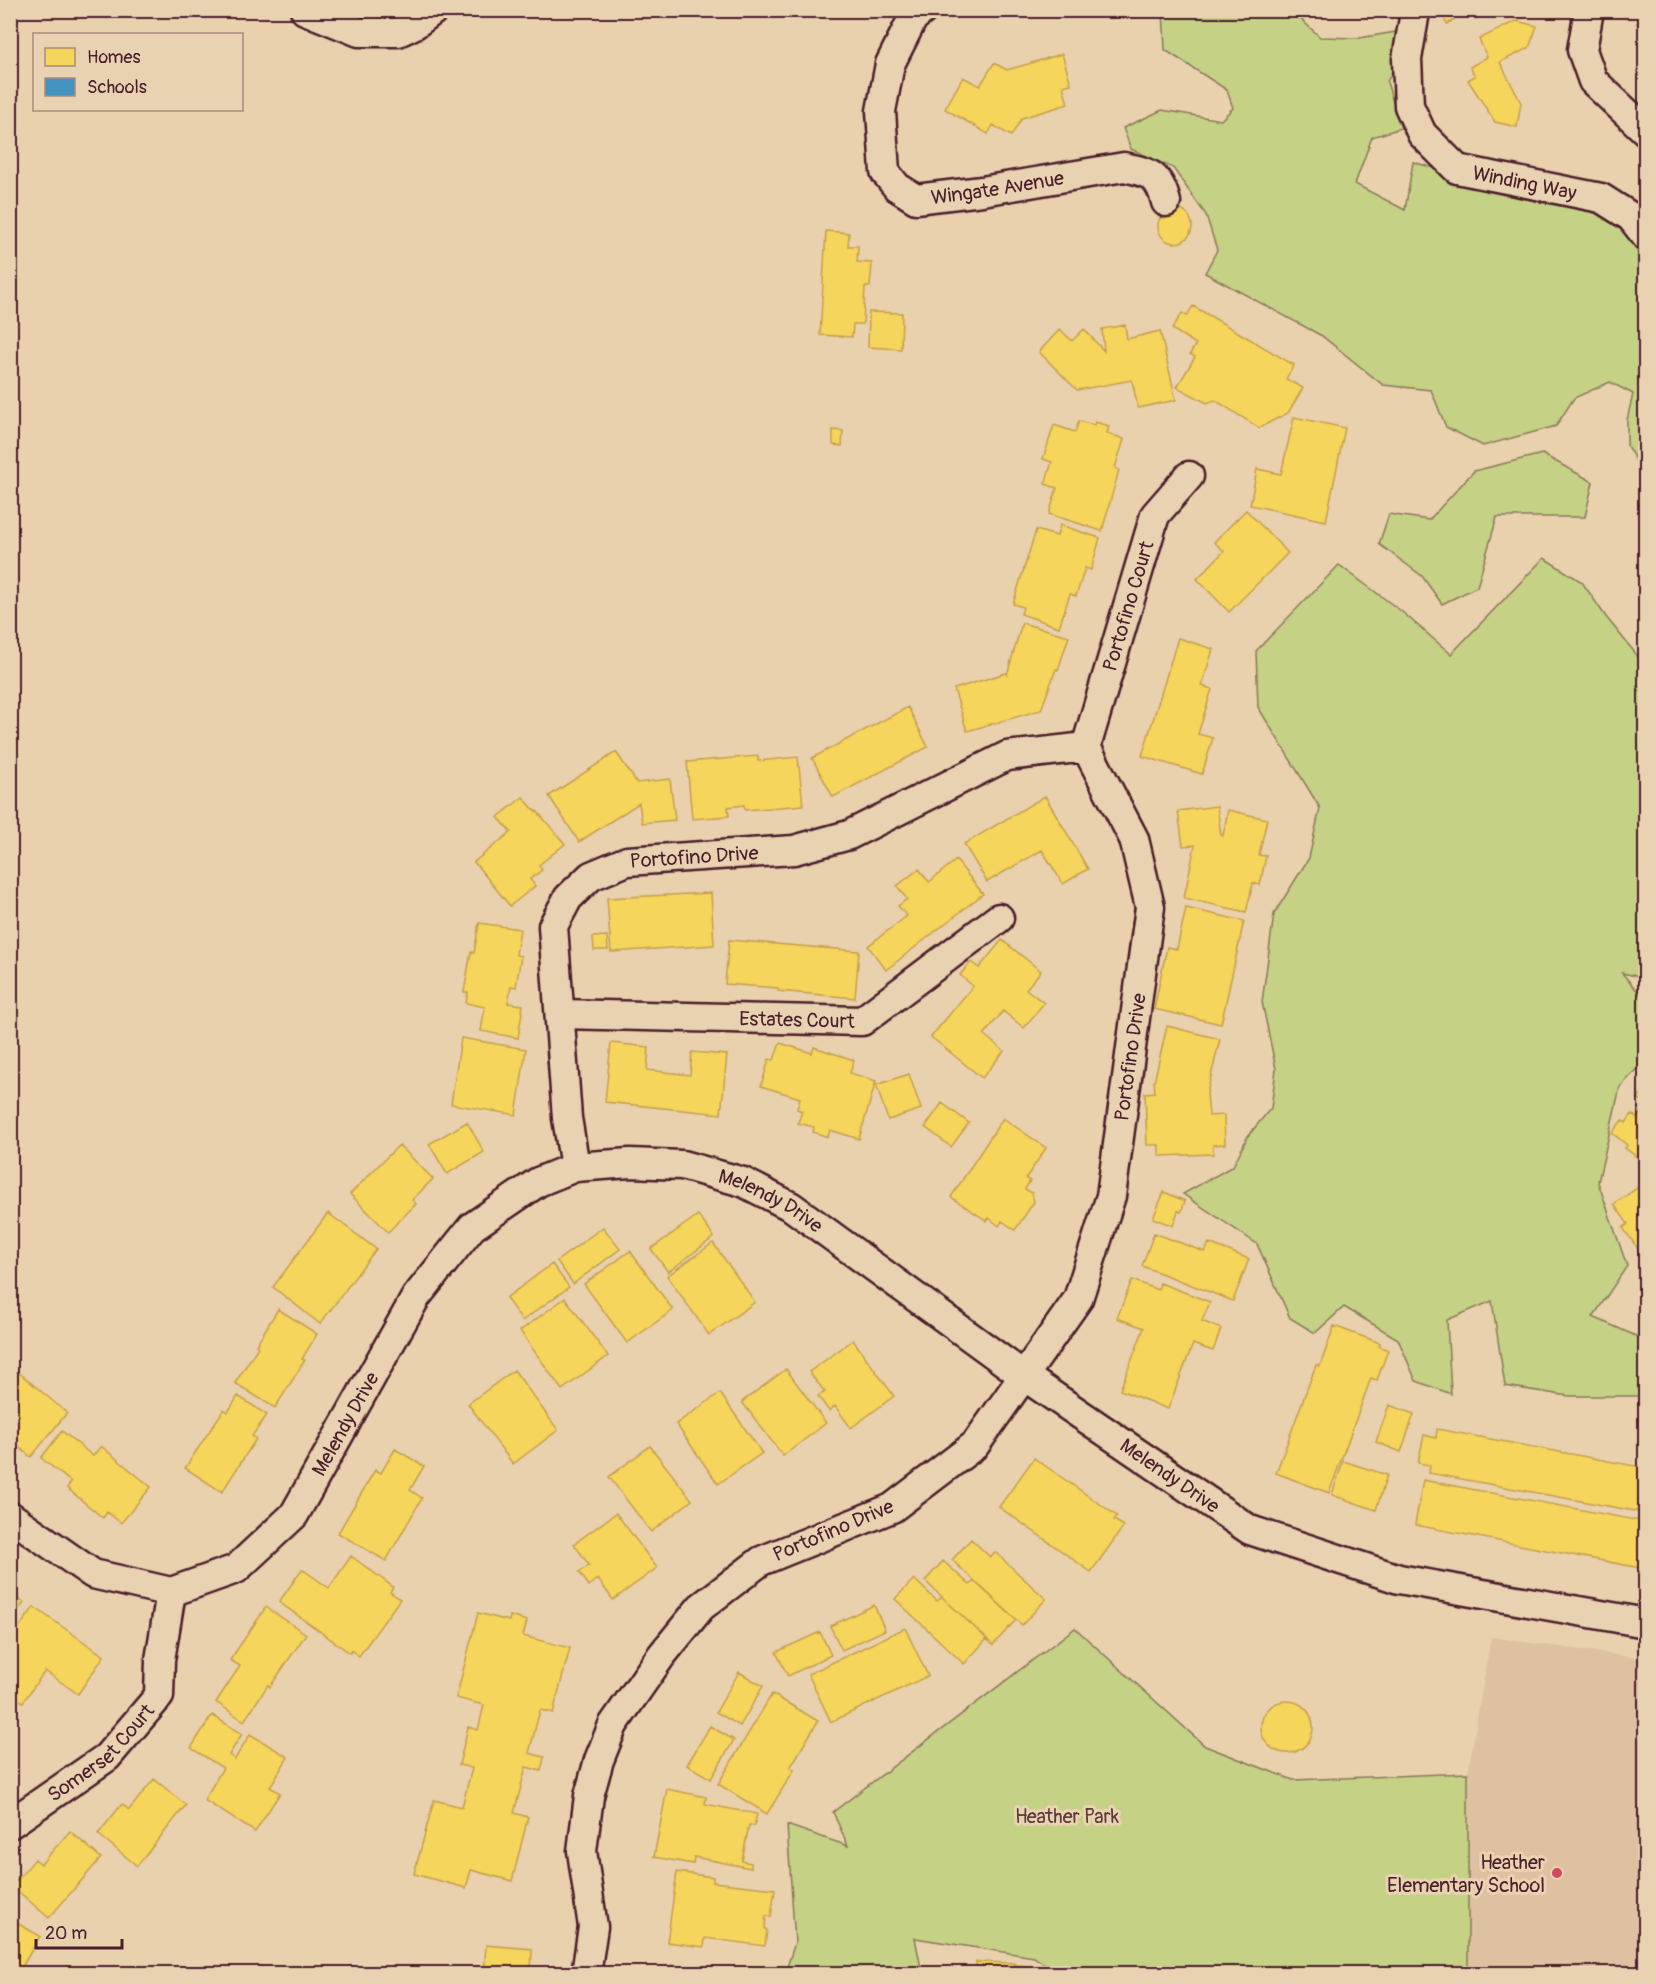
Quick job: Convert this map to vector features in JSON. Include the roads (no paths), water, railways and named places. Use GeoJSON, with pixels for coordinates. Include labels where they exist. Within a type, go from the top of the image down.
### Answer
{"type":"FeatureCollection","features":[{"type":"Feature","properties":{"kind":"street"},"geometry":{"type":"LineString","coordinates":[[305,10],[359,32],[398,32],[415,24],[435,10]]}},
{"type":"Feature","properties":{"kind":"street","name":"Wingate Avenue"},"geometry":{"type":"LineString","coordinates":[[923,10],[913,18],[890,64],[881,111],[885,172],[897,187],[916,200],[1124,167],[1143,171],[1155,178],[1162,188],[1166,202]]}},
{"type":"Feature","properties":{"kind":"street","name":"Winding Way"},"geometry":{"type":"LineString","coordinates":[[1413,10],[1414,18],[1407,59],[1409,106],[1422,134],[1457,169],[1601,198],[1631,217],[1646,236]]}},
{"type":"Feature","properties":{"kind":"street"},"geometry":{"type":"LineString","coordinates":[[1589,10],[1582,50],[1593,81],[1646,131]]}},
{"type":"Feature","properties":{"kind":"street","name":"Portofino Court"},"geometry":{"type":"LineString","coordinates":[[1086,747],[1155,515],[1189,477]]}},
{"type":"Feature","properties":{"kind":"street","name":"Portofino Drive"},"geometry":{"type":"LineString","coordinates":[[575,1167],[567,1118],[553,926],[568,898],[591,876],[627,861],[794,850],[849,835],[1007,756],[1086,747],[1134,839],[1150,907],[1112,1196],[1078,1299],[975,1445],[892,1508],[761,1561],[701,1607],[662,1656],[613,1725],[599,1760],[589,1796],[582,1851],[593,1927],[586,1974]]}},
{"type":"Feature","properties":{"kind":"street","name":"Estates Court"},"geometry":{"type":"LineString","coordinates":[[560,1014],[862,1021],[999,918]]}},
{"type":"Feature","properties":{"kind":"street","name":"Melendy Drive"},"geometry":{"type":"LineString","coordinates":[[171,1592],[236,1569],[294,1515],[416,1297],[472,1227],[538,1182],[575,1167],[630,1163],[682,1165],[743,1182],[792,1207],[1024,1376],[1250,1530],[1399,1579],[1646,1623]]}},
{"type":"Feature","properties":{"kind":"street"},"geometry":{"type":"LineString","coordinates":[[10,1515],[93,1574],[171,1592]]}},
{"type":"Feature","properties":{"kind":"street","name":"Somerset Court"},"geometry":{"type":"LineString","coordinates":[[10,1824],[107,1757],[159,1696],[160,1660],[171,1592]]}},
{"type":"Feature","properties":{"kind":"place","name":"Heather Elementary School"},"geometry":{"type":"Point","coordinates":[1557,1873]}},
{"type":"Feature","properties":{"kind":"park label","name":"Heather Park"},"geometry":{"type":"Point","coordinates":[1067,1816]}}]}
